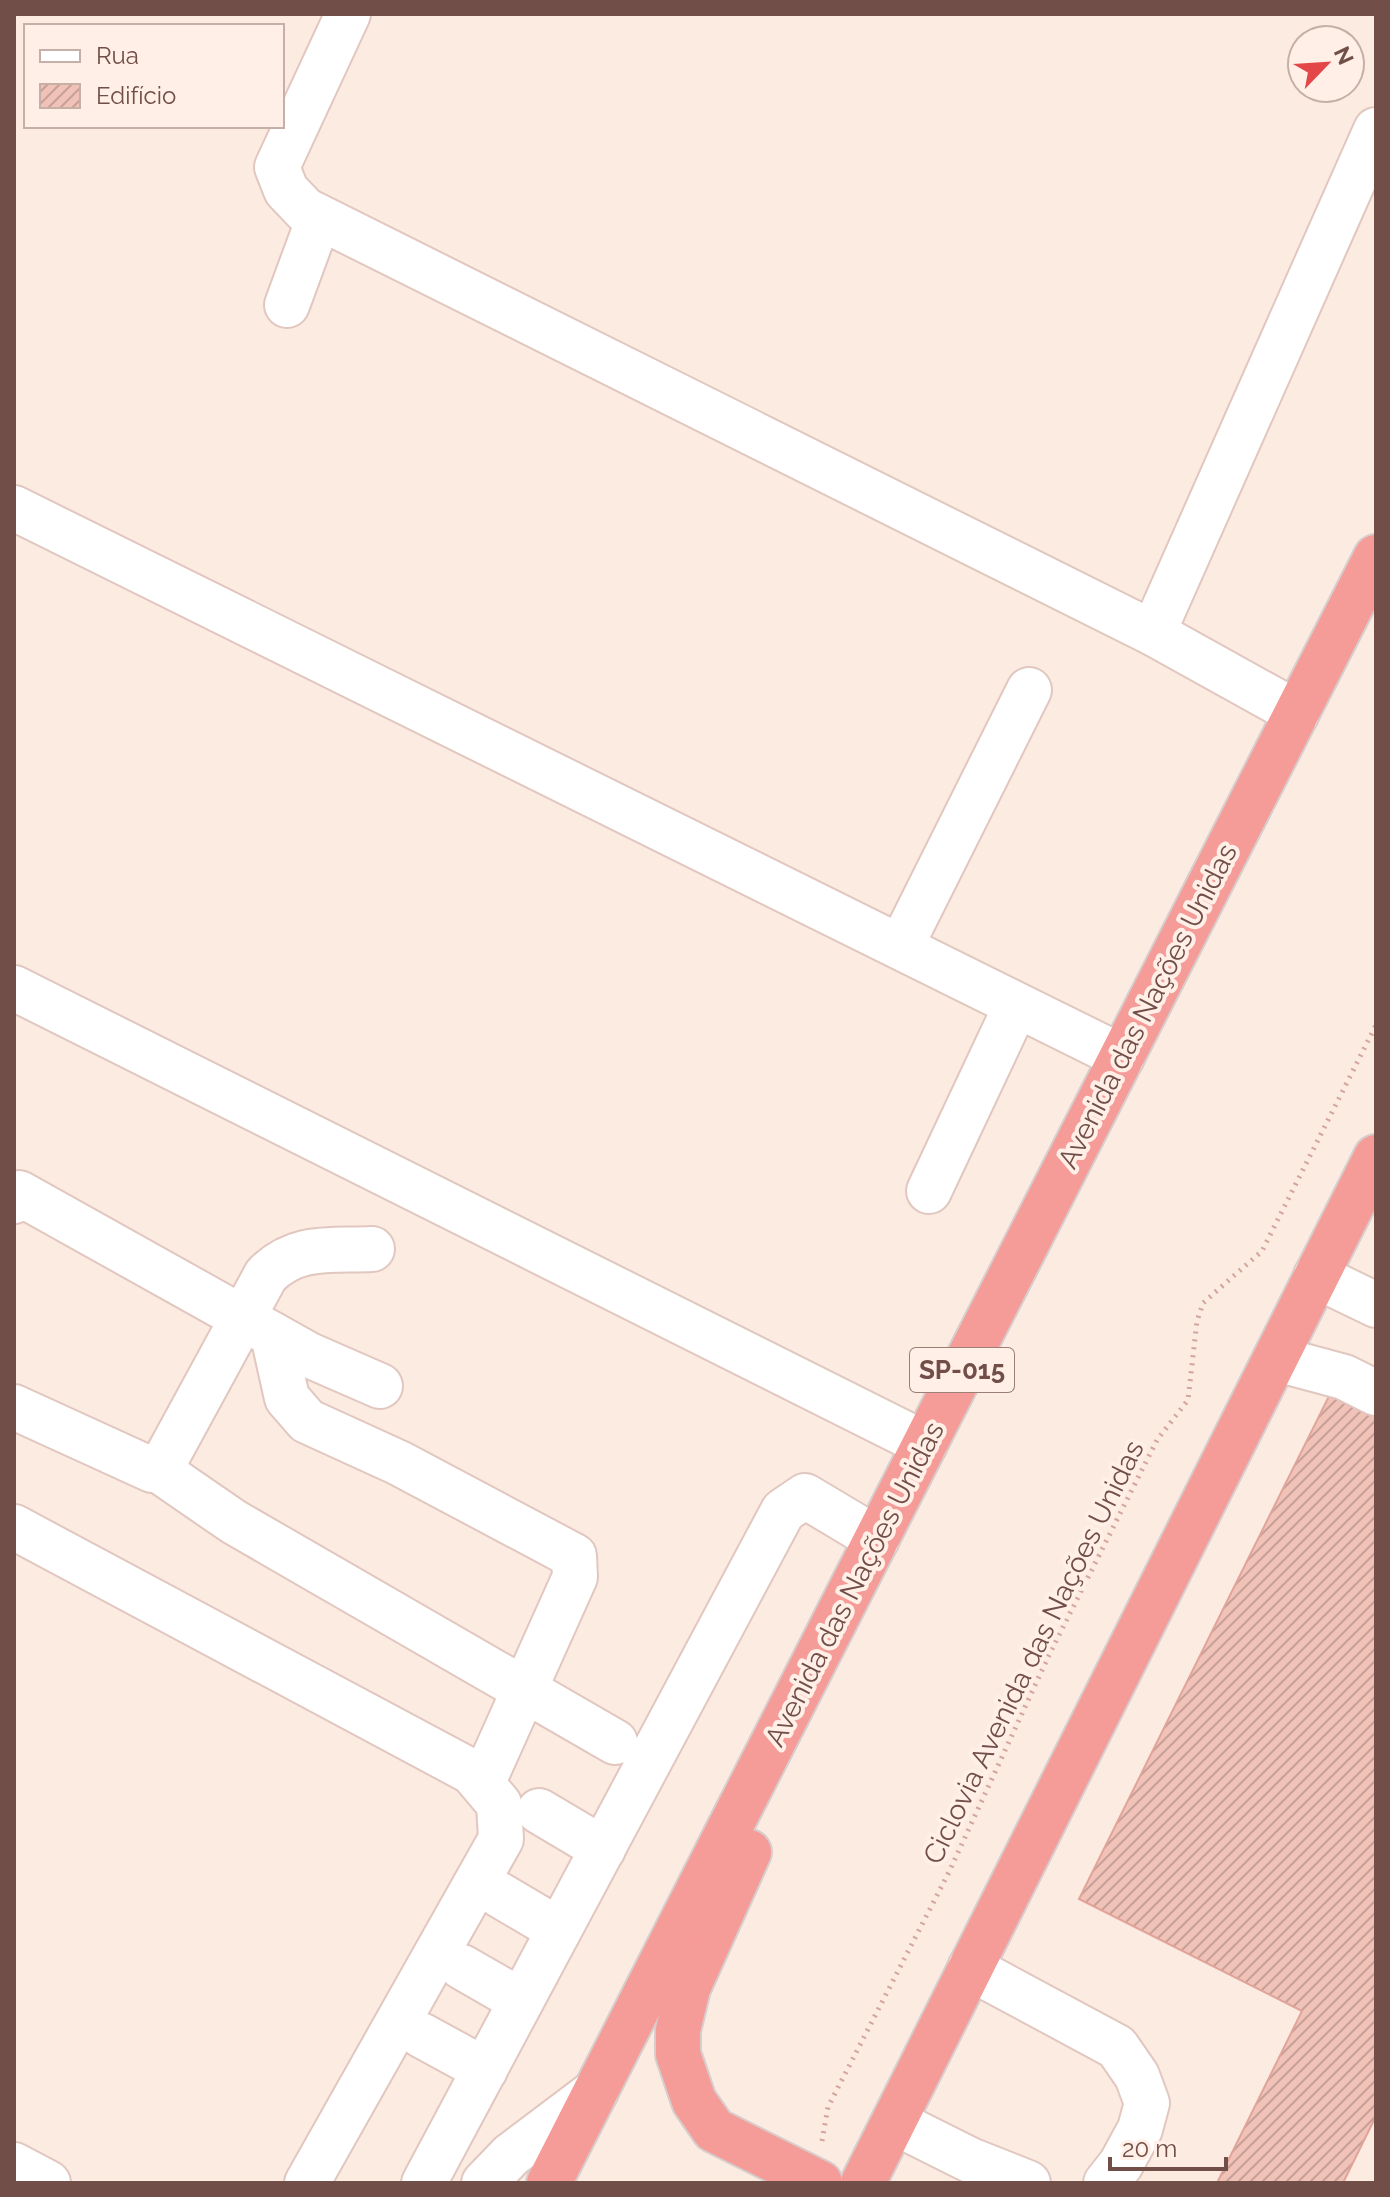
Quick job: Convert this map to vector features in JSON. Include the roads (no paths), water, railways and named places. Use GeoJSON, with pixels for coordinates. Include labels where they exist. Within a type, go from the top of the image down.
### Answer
{"type":"FeatureCollection","features":[{"type":"Feature","properties":{"kind":"highway","name":"Avenida das Nações Unidas"},"geometry":{"type":"LineString","coordinates":[[549,2183],[1375,561]]}},
{"type":"Feature","properties":{"kind":"highway"},"geometry":{"type":"LineString","coordinates":[[863,2183],[1376,1157]]}},
{"type":"Feature","properties":{"kind":"highway"},"geometry":{"type":"LineString","coordinates":[[792,1707],[793,1751],[688,1988],[678,2030],[678,2054],[694,2101],[714,2130],[812,2179]]}},
{"type":"Feature","properties":{"kind":"street"},"geometry":{"type":"LineString","coordinates":[[348,14],[277,167],[286,190],[305,210],[1153,633],[1297,713]]}},
{"type":"Feature","properties":{"kind":"street"},"geometry":{"type":"LineString","coordinates":[[1153,633],[1376,130]]}},
{"type":"Feature","properties":{"kind":"street"},"geometry":{"type":"LineString","coordinates":[[287,305],[319,218]]}},
{"type":"Feature","properties":{"kind":"street"},"geometry":{"type":"LineString","coordinates":[[14,508],[1122,1057]]}},
{"type":"Feature","properties":{"kind":"street"},"geometry":{"type":"LineString","coordinates":[[901,946],[1029,690]]}},
{"type":"Feature","properties":{"kind":"street"},"geometry":{"type":"LineString","coordinates":[[14,988],[925,1444]]}},
{"type":"Feature","properties":{"kind":"street"},"geometry":{"type":"LineString","coordinates":[[929,1191],[1016,1006]]}},
{"type":"Feature","properties":{"kind":"street"},"geometry":{"type":"LineString","coordinates":[[16,1195],[258,1326],[380,1386]]}},
{"type":"Feature","properties":{"kind":"street"},"geometry":{"type":"LineString","coordinates":[[14,1407],[152,1470],[157,1469],[258,1326],[266,1275],[281,1261],[297,1253],[372,1249]]}},
{"type":"Feature","properties":{"kind":"street"},"geometry":{"type":"LineString","coordinates":[[1316,1276],[1376,1305]]}},
{"type":"Feature","properties":{"kind":"street"},"geometry":{"type":"LineString","coordinates":[[258,1326],[287,1398],[307,1421],[399,1463],[574,1556],[575,1577],[483,1782]]}},
{"type":"Feature","properties":{"kind":"street"},"geometry":{"type":"LineString","coordinates":[[1277,1359],[1344,1377],[1376,1393]]}},
{"type":"Feature","properties":{"kind":"street"},"geometry":{"type":"LineString","coordinates":[[157,1469],[234,1522],[615,1742]]}},
{"type":"Feature","properties":{"kind":"street"},"geometry":{"type":"LineString","coordinates":[[424,2183],[783,1511],[805,1496],[877,1539]]}},
{"type":"Feature","properties":{"kind":"street"},"geometry":{"type":"LineString","coordinates":[[14,1527],[472,1772],[499,1804],[501,1839],[307,2183]]}},
{"type":"Feature","properties":{"kind":"street"},"geometry":{"type":"LineString","coordinates":[[539,1811],[603,1849]]}},
{"type":"Feature","properties":{"kind":"street"},"geometry":{"type":"LineString","coordinates":[[498,1894],[559,1930]]}},
{"type":"Feature","properties":{"kind":"street"},"geometry":{"type":"LineString","coordinates":[[462,1967],[521,2001]]}},
{"type":"Feature","properties":{"kind":"street"},"geometry":{"type":"LineString","coordinates":[[970,1968],[1117,2047],[1137,2076],[1147,2103],[1140,2129],[1121,2164],[1106,2183]]}},
{"type":"Feature","properties":{"kind":"street"},"geometry":{"type":"LineString","coordinates":[[421,2035],[485,2070]]}},
{"type":"Feature","properties":{"kind":"street"},"geometry":{"type":"LineString","coordinates":[[484,2183],[511,2155],[596,2091]]}},
{"type":"Feature","properties":{"kind":"street"},"geometry":{"type":"LineString","coordinates":[[894,2122],[970,2160],[1028,2183]]}},
{"type":"Feature","properties":{"kind":"street"},"geometry":{"type":"LineString","coordinates":[[14,2165],[48,2183]]}}]}
